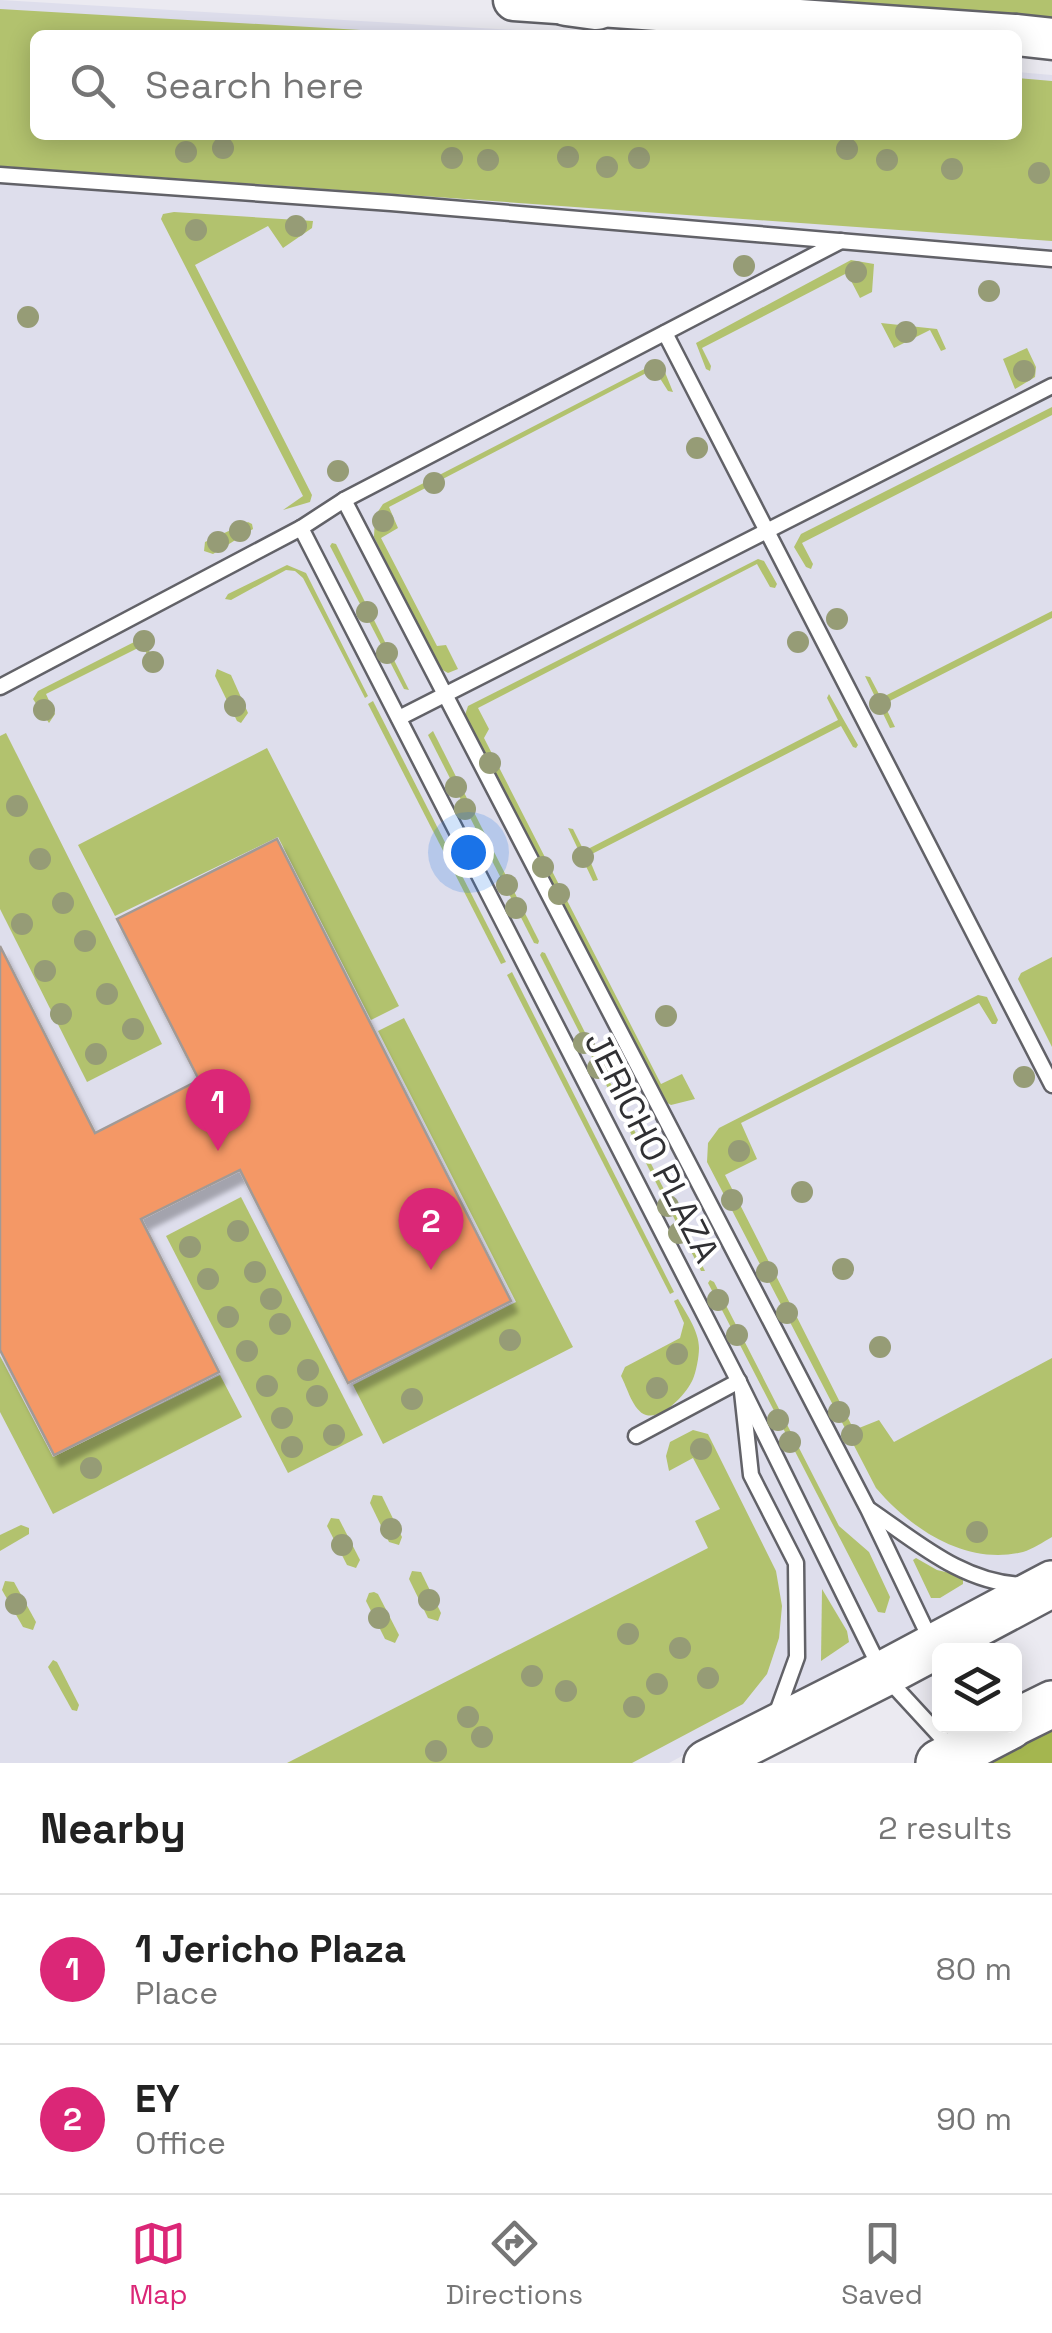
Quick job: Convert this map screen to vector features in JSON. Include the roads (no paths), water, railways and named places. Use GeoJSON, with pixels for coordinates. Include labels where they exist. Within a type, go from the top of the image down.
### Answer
{"type":"FeatureCollection","features":[{"type":"Feature","properties":{"kind":"main road"},"geometry":{"type":"LineString","coordinates":[[514,0],[950,30]]}},
{"type":"Feature","properties":{"kind":"main road"},"geometry":{"type":"LineString","coordinates":[[1022,36],[1052,38]]}},
{"type":"Feature","properties":{"kind":"main road"},"geometry":{"type":"LineString","coordinates":[[962,1643],[1051,1584]]}},
{"type":"Feature","properties":{"kind":"main road"},"geometry":{"type":"LineString","coordinates":[[706,1763],[884,1674],[932,1661]]}},
{"type":"Feature","properties":{"kind":"main road"},"geometry":{"type":"LineString","coordinates":[[1022,1719],[1052,1704]]}},
{"type":"Feature","properties":{"kind":"main road"},"geometry":{"type":"LineString","coordinates":[[949,1748],[988,1733]]}},
{"type":"Feature","properties":{"kind":"lane"},"geometry":{"type":"LineString","coordinates":[[0,175],[427,206],[1052,259]]}},
{"type":"Feature","properties":{"kind":"lane"},"geometry":{"type":"LineString","coordinates":[[0,687],[301,528],[344,500],[842,241]]}},
{"type":"Feature","properties":{"kind":"lane"},"geometry":{"type":"LineString","coordinates":[[665,333],[1052,1085]]}},
{"type":"Feature","properties":{"kind":"lane"},"geometry":{"type":"LineString","coordinates":[[399,718],[1052,386]]}},
{"type":"Feature","properties":{"kind":"lane","name":"JERICHO PLAZA"},"geometry":{"type":"LineString","coordinates":[[344,500],[868,1508],[932,1649]]}},
{"type":"Feature","properties":{"kind":"lane","name":"JERICHO PLAZA"},"geometry":{"type":"LineString","coordinates":[[301,528],[740,1383],[884,1674],[949,1748]]}},
{"type":"Feature","properties":{"kind":"lane"},"geometry":{"type":"LineString","coordinates":[[636,1436],[740,1383],[751,1475],[796,1563],[797,1658],[780,1708],[767,1730]]}},
{"type":"Feature","properties":{"kind":"lane"},"geometry":{"type":"LineString","coordinates":[[868,1508],[948,1564],[1012,1584],[1051,1584]]}},
{"type":"Feature","properties":{"kind":"place","name":"1 Jericho Plaza"},"geometry":{"type":"Point","coordinates":[218,1151]}},
{"type":"Feature","properties":{"kind":"place","name":"EY"},"geometry":{"type":"Point","coordinates":[431,1270]}}]}
